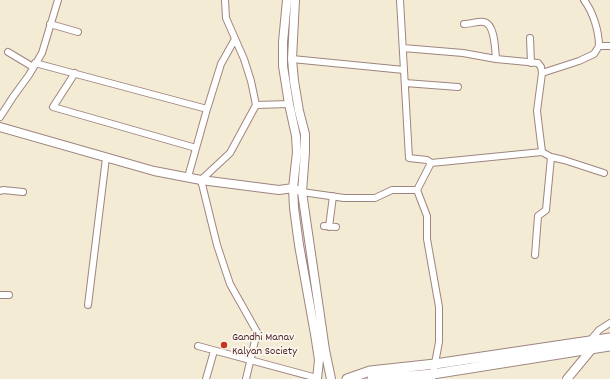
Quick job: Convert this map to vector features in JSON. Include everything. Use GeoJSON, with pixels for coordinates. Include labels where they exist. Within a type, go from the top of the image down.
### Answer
{"type":"FeatureCollection","features":[{"type":"Feature","properties":{"kind":"main road"},"geometry":{"type":"LineString","coordinates":[[372,379],[432,376],[590,346],[610,338]]}},
{"type":"Feature","properties":{"kind":"main road"},"geometry":{"type":"LineString","coordinates":[[347,379],[370,371],[590,346],[610,346]]}},
{"type":"Feature","properties":{"kind":"street"},"geometry":{"type":"LineString","coordinates":[[0,117],[42,53],[58,0]]}},
{"type":"Feature","properties":{"kind":"street"},"geometry":{"type":"LineString","coordinates":[[201,180],[230,153],[256,105],[244,59],[226,18],[225,0]]}},
{"type":"Feature","properties":{"kind":"street"},"geometry":{"type":"LineString","coordinates":[[198,346],[317,378],[319,360],[294,208],[293,188],[297,144],[283,66],[283,42],[287,0]]}},
{"type":"Feature","properties":{"kind":"street"},"geometry":{"type":"LineString","coordinates":[[295,0],[292,59],[297,104],[305,134],[302,192],[325,350],[331,379]]}},
{"type":"Feature","properties":{"kind":"street"},"geometry":{"type":"LineString","coordinates":[[400,0],[409,158],[427,160],[431,162],[542,152],[551,157],[604,173]]}},
{"type":"Feature","properties":{"kind":"street"},"geometry":{"type":"LineString","coordinates":[[542,73],[579,61],[594,54],[599,46],[599,38],[594,22],[584,0]]}},
{"type":"Feature","properties":{"kind":"street"},"geometry":{"type":"LineString","coordinates":[[464,24],[484,22],[489,25],[492,29],[496,59]]}},
{"type":"Feature","properties":{"kind":"street"},"geometry":{"type":"LineString","coordinates":[[50,24],[78,32]]}},
{"type":"Feature","properties":{"kind":"street"},"geometry":{"type":"LineString","coordinates":[[530,38],[531,63]]}},
{"type":"Feature","properties":{"kind":"street"},"geometry":{"type":"LineString","coordinates":[[188,177],[221,64],[235,39]]}},
{"type":"Feature","properties":{"kind":"street"},"geometry":{"type":"LineString","coordinates":[[599,46],[610,46]]}},
{"type":"Feature","properties":{"kind":"street"},"geometry":{"type":"LineString","coordinates":[[403,48],[463,53],[496,59],[538,63],[541,67],[542,73],[537,111],[542,152]]}},
{"type":"Feature","properties":{"kind":"street"},"geometry":{"type":"LineString","coordinates":[[8,52],[34,65],[75,73],[207,109]]}},
{"type":"Feature","properties":{"kind":"street"},"geometry":{"type":"LineString","coordinates":[[292,59],[404,70]]}},
{"type":"Feature","properties":{"kind":"street"},"geometry":{"type":"LineString","coordinates":[[75,73],[53,107],[196,148]]}},
{"type":"Feature","properties":{"kind":"street"},"geometry":{"type":"LineString","coordinates":[[405,83],[458,87]]}},
{"type":"Feature","properties":{"kind":"street"},"geometry":{"type":"LineString","coordinates":[[256,105],[289,104]]}},
{"type":"Feature","properties":{"kind":"street"},"geometry":{"type":"LineString","coordinates":[[0,127],[154,171],[201,180],[279,190],[293,188],[302,192],[344,198],[375,198],[392,190],[417,190]]}},
{"type":"Feature","properties":{"kind":"street"},"geometry":{"type":"LineString","coordinates":[[535,255],[538,216],[546,210],[551,157]]}},
{"type":"Feature","properties":{"kind":"street"},"geometry":{"type":"LineString","coordinates":[[88,305],[106,158]]}},
{"type":"Feature","properties":{"kind":"street"},"geometry":{"type":"LineString","coordinates":[[431,162],[417,190],[427,216],[427,239],[438,307],[439,342],[432,376]]}},
{"type":"Feature","properties":{"kind":"street"},"geometry":{"type":"LineString","coordinates":[[201,180],[217,245],[230,284],[257,332],[246,379]]}},
{"type":"Feature","properties":{"kind":"street"},"geometry":{"type":"LineString","coordinates":[[0,191],[23,192]]}},
{"type":"Feature","properties":{"kind":"street"},"geometry":{"type":"LineString","coordinates":[[333,196],[327,227],[336,227]]}},
{"type":"Feature","properties":{"kind":"street"},"geometry":{"type":"LineString","coordinates":[[0,295],[9,295]]}},
{"type":"Feature","properties":{"kind":"street"},"geometry":{"type":"LineString","coordinates":[[567,379],[590,346],[599,330],[610,322]]}},
{"type":"Feature","properties":{"kind":"street"},"geometry":{"type":"LineString","coordinates":[[206,379],[214,351]]}},
{"type":"Feature","properties":{"kind":"place","name":"Gandhi Manav Kalyan Society"},"geometry":{"type":"Point","coordinates":[224,345]}}]}
